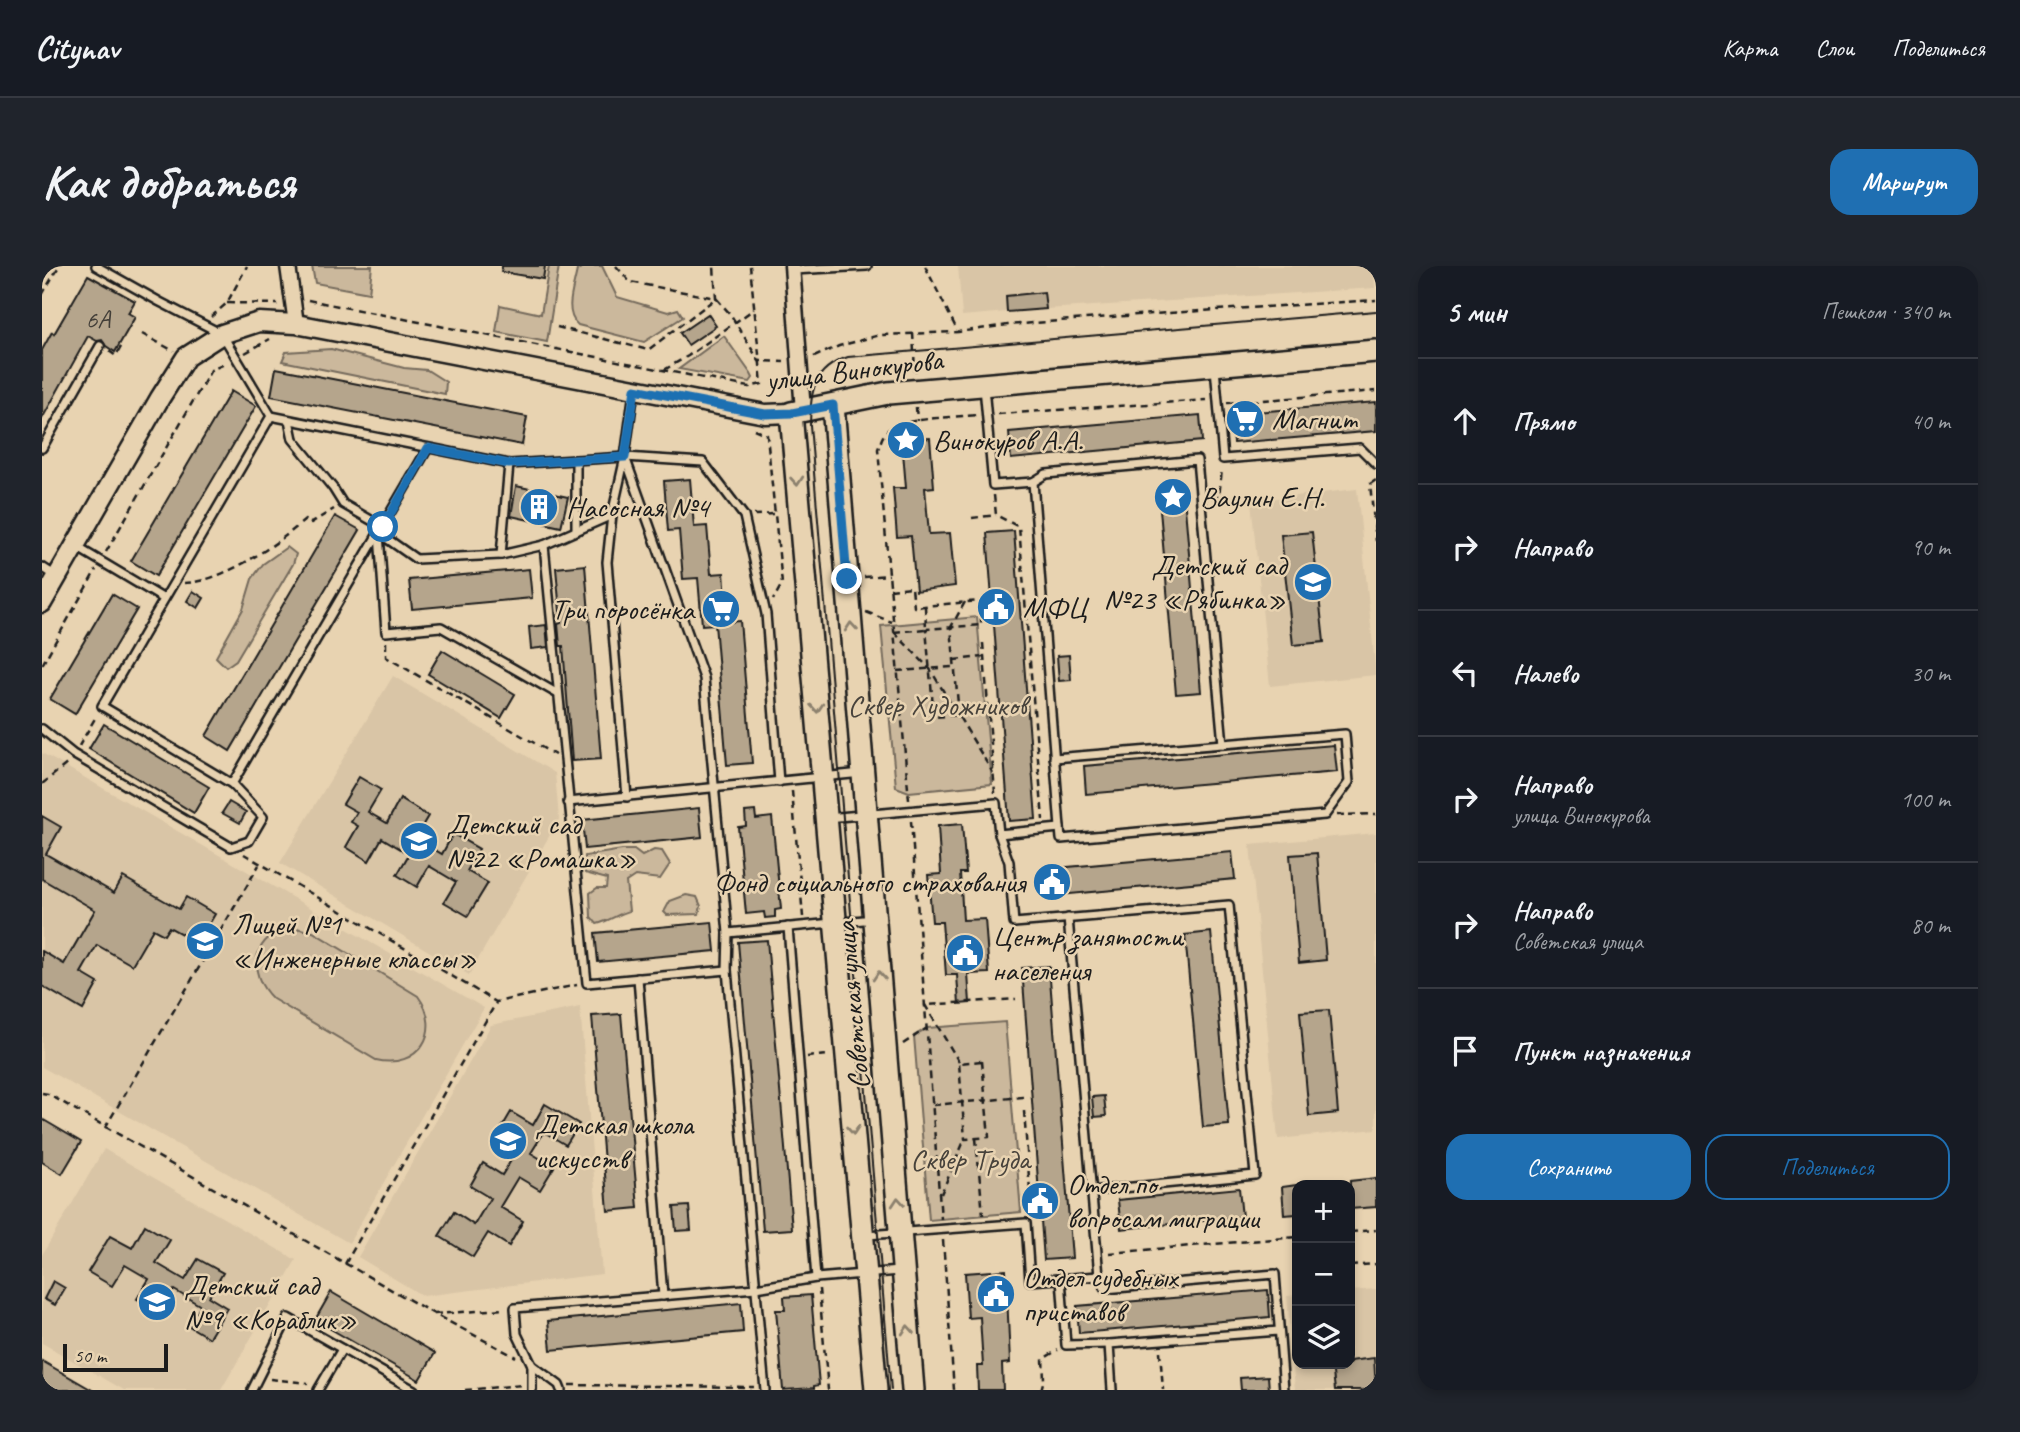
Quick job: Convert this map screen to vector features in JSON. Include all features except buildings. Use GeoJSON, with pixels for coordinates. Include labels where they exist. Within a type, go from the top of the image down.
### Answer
{"type":"FeatureCollection","features":[{"type":"Feature","properties":{"kind":"main road","name":"улица Винокурова"},"geometry":{"type":"LineString","coordinates":[[797,412],[888,393],[1376,351]]}},
{"type":"Feature","properties":{"kind":"main road","name":"Советская улица"},"geometry":{"type":"LineString","coordinates":[[833,405],[913,1390]]}},
{"type":"Feature","properties":{"kind":"main road","name":"Советская улица"},"geometry":{"type":"LineString","coordinates":[[797,412],[823,777],[876,1390]]}},
{"type":"Feature","properties":{"kind":"street"},"geometry":{"type":"LineString","coordinates":[[288,266],[296,324]]}},
{"type":"Feature","properties":{"kind":"street"},"geometry":{"type":"LineString","coordinates":[[792,268],[800,363],[797,412]]}},
{"type":"Feature","properties":{"kind":"street","name":"улица Винокурова"},"geometry":{"type":"LineString","coordinates":[[42,603],[50,572],[75,546],[186,357],[222,334],[259,322],[296,324],[765,414],[797,412]]}},
{"type":"Feature","properties":{"kind":"lane"},"geometry":{"type":"LineString","coordinates":[[96,266],[222,334],[271,416],[509,464],[625,457],[703,462],[744,516],[766,614],[779,782]]}},
{"type":"Feature","properties":{"kind":"lane"},"geometry":{"type":"LineString","coordinates":[[792,268],[867,266]]}},
{"type":"Feature","properties":{"kind":"lane"},"geometry":{"type":"LineString","coordinates":[[42,448],[100,346]]}},
{"type":"Feature","properties":{"kind":"lane"},"geometry":{"type":"LineString","coordinates":[[1215,365],[1223,459],[1360,448],[1376,464]]}},
{"type":"Feature","properties":{"kind":"lane"},"geometry":{"type":"LineString","coordinates":[[984,384],[993,485],[1033,482],[1046,474],[1197,460],[1223,744]]}},
{"type":"Feature","properties":{"kind":"lane"},"geometry":{"type":"LineString","coordinates":[[627,796],[607,562],[612,515],[625,457],[635,389]]}},
{"type":"Feature","properties":{"kind":"lane"},"geometry":{"type":"LineString","coordinates":[[42,729],[73,754],[231,847],[249,841],[263,817],[232,784],[102,706],[271,416]]}},
{"type":"Feature","properties":{"kind":"lane"},"geometry":{"type":"LineString","coordinates":[[289,419],[293,439],[343,504],[381,530],[416,559],[501,555],[544,545],[612,515]]}},
{"type":"Feature","properties":{"kind":"lane"},"geometry":{"type":"LineString","coordinates":[[232,784],[428,448]]}},
{"type":"Feature","properties":{"kind":"lane"},"geometry":{"type":"LineString","coordinates":[[625,457],[704,678],[765,1388]]}},
{"type":"Feature","properties":{"kind":"lane"},"geometry":{"type":"LineString","coordinates":[[576,460],[576,531]]}},
{"type":"Feature","properties":{"kind":"lane"},"geometry":{"type":"LineString","coordinates":[[501,555],[509,464]]}},
{"type":"Feature","properties":{"kind":"lane"},"geometry":{"type":"LineString","coordinates":[[1033,482],[1054,758],[1061,839],[1325,815],[1349,782],[1345,734],[1054,758]]}},
{"type":"Feature","properties":{"kind":"lane"},"geometry":{"type":"LineString","coordinates":[[381,530],[386,632],[441,627],[558,694]]}},
{"type":"Feature","properties":{"kind":"lane"},"geometry":{"type":"LineString","coordinates":[[544,545],[587,983],[727,970]]}},
{"type":"Feature","properties":{"kind":"lane"},"geometry":{"type":"LineString","coordinates":[[75,546],[164,599]]}},
{"type":"Feature","properties":{"kind":"lane"},"geometry":{"type":"LineString","coordinates":[[568,802],[863,773]]}},
{"type":"Feature","properties":{"kind":"lane"},"geometry":{"type":"LineString","coordinates":[[827,818],[996,803],[999,834],[1009,862],[1014,923],[1229,905],[1255,1175],[1091,1191]]}},
{"type":"Feature","properties":{"kind":"lane"},"geometry":{"type":"LineString","coordinates":[[999,834],[1060,828]]}},
{"type":"Feature","properties":{"kind":"lane"},"geometry":{"type":"LineString","coordinates":[[1068,918],[1099,1276],[1105,1289],[1275,1274],[1284,1390]]}},
{"type":"Feature","properties":{"kind":"lane"},"geometry":{"type":"LineString","coordinates":[[727,933],[875,919]]}},
{"type":"Feature","properties":{"kind":"lane"},"geometry":{"type":"LineString","coordinates":[[788,927],[816,1278]]}},
{"type":"Feature","properties":{"kind":"lane"},"geometry":{"type":"LineString","coordinates":[[638,978],[663,1296]]}},
{"type":"Feature","properties":{"kind":"lane"},"geometry":{"type":"LineString","coordinates":[[862,1236],[1026,1223],[1030,1281],[1099,1276]]}},
{"type":"Feature","properties":{"kind":"lane"},"geometry":{"type":"LineString","coordinates":[[533,1387],[532,1365],[517,1334],[514,1308],[756,1288],[816,1278],[904,1270]]}},
{"type":"Feature","properties":{"kind":"lane"},"geometry":{"type":"LineString","coordinates":[[1061,1279],[1066,1345],[1279,1331]]}},
{"type":"Feature","properties":{"kind":"lane"},"geometry":{"type":"LineString","coordinates":[[252,1390],[288,1318],[414,1390]]}},
{"type":"Feature","properties":{"kind":"lane"},"geometry":{"type":"LineString","coordinates":[[1108,1344],[1112,1390]]}},
{"type":"Feature","properties":{"kind":"lane"},"geometry":{"type":"LineString","coordinates":[[320,1387],[342,1349]]}},
{"type":"Feature","properties":{"kind":"lane"},"geometry":{"type":"LineString","coordinates":[[532,1365],[560,1388]]}},
{"type":"Feature","properties":{"kind":"path"},"geometry":{"type":"LineString","coordinates":[[42,295],[59,266]]}},
{"type":"Feature","properties":{"kind":"path"},"geometry":{"type":"LineString","coordinates":[[202,324],[228,303],[247,266]]}},
{"type":"Feature","properties":{"kind":"path"},"geometry":{"type":"LineString","coordinates":[[616,266],[630,282],[716,298]]}},
{"type":"Feature","properties":{"kind":"path"},"geometry":{"type":"LineString","coordinates":[[714,266],[716,298],[735,321],[759,361]]}},
{"type":"Feature","properties":{"kind":"path"},"geometry":{"type":"LineString","coordinates":[[228,303],[276,304],[293,297],[749,387],[762,384],[750,266]]}},
{"type":"Feature","properties":{"kind":"path"},"geometry":{"type":"LineString","coordinates":[[925,266],[958,332]]}},
{"type":"Feature","properties":{"kind":"path"},"geometry":{"type":"LineString","coordinates":[[42,279],[51,280]]}},
{"type":"Feature","properties":{"kind":"path"},"geometry":{"type":"LineString","coordinates":[[557,327],[648,350],[716,298]]}},
{"type":"Feature","properties":{"kind":"path"},"geometry":{"type":"LineString","coordinates":[[759,361],[800,363],[839,346],[880,335],[958,332],[1098,318],[1342,300],[1376,300]]}},
{"type":"Feature","properties":{"kind":"path"},"geometry":{"type":"LineString","coordinates":[[664,370],[754,309]]}},
{"type":"Feature","properties":{"kind":"path"},"geometry":{"type":"LineString","coordinates":[[913,333],[915,375]]}},
{"type":"Feature","properties":{"kind":"path"},"geometry":{"type":"LineString","coordinates":[[116,356],[122,345]]}},
{"type":"Feature","properties":{"kind":"path"},"geometry":{"type":"LineString","coordinates":[[954,1390],[910,811],[878,449],[882,436],[891,427],[917,421],[986,414],[1218,399],[1230,404],[1376,391]]}},
{"type":"Feature","properties":{"kind":"path"},"geometry":{"type":"LineString","coordinates":[[916,407],[917,421]]}},
{"type":"Feature","properties":{"kind":"path"},"geometry":{"type":"LineString","coordinates":[[767,435],[782,584]]}},
{"type":"Feature","properties":{"kind":"path"},"geometry":{"type":"LineString","coordinates":[[1210,498],[1219,497],[1223,459]]}},
{"type":"Feature","properties":{"kind":"path"},"geometry":{"type":"LineString","coordinates":[[1376,480],[1370,484],[1376,541]]}},
{"type":"Feature","properties":{"kind":"path"},"geometry":{"type":"LineString","coordinates":[[993,485],[996,515]]}},
{"type":"Feature","properties":{"kind":"path"},"geometry":{"type":"LineString","coordinates":[[174,582],[188,583],[218,575],[286,536],[305,520],[311,523],[343,504]]}},
{"type":"Feature","properties":{"kind":"path"},"geometry":{"type":"LineString","coordinates":[[744,516],[775,513]]}},
{"type":"Feature","properties":{"kind":"path"},"geometry":{"type":"LineString","coordinates":[[972,519],[996,515],[1019,527],[1044,830]]}},
{"type":"Feature","properties":{"kind":"path"},"geometry":{"type":"LineString","coordinates":[[857,578],[889,575]]}},
{"type":"Feature","properties":{"kind":"path"},"geometry":{"type":"LineString","coordinates":[[890,589],[912,587],[914,607],[979,601]]}},
{"type":"Feature","properties":{"kind":"path"},"geometry":{"type":"LineString","coordinates":[[959,715],[951,627],[965,602]]}},
{"type":"Feature","properties":{"kind":"path"},"geometry":{"type":"LineString","coordinates":[[925,606],[934,717],[959,715]]}},
{"type":"Feature","properties":{"kind":"path"},"geometry":{"type":"LineString","coordinates":[[894,632],[981,625],[981,617]]}},
{"type":"Feature","properties":{"kind":"path"},"geometry":{"type":"LineString","coordinates":[[386,632],[386,657],[564,760]]}},
{"type":"Feature","properties":{"kind":"path"},"geometry":{"type":"LineString","coordinates":[[894,632],[930,669],[993,773]]}},
{"type":"Feature","properties":{"kind":"path"},"geometry":{"type":"LineString","coordinates":[[983,643],[996,803]]}},
{"type":"Feature","properties":{"kind":"path"},"geometry":{"type":"LineString","coordinates":[[954,660],[984,657]]}},
{"type":"Feature","properties":{"kind":"path"},"geometry":{"type":"LineString","coordinates":[[897,671],[954,667]]}},
{"type":"Feature","properties":{"kind":"path"},"geometry":{"type":"LineString","coordinates":[[42,784],[66,767],[102,706]]}},
{"type":"Feature","properties":{"kind":"path"},"geometry":{"type":"LineString","coordinates":[[791,780],[804,926]]}},
{"type":"Feature","properties":{"kind":"path"},"geometry":{"type":"LineString","coordinates":[[1325,815],[1376,814]]}},
{"type":"Feature","properties":{"kind":"path"},"geometry":{"type":"LineString","coordinates":[[231,847],[496,1002],[587,983]]}},
{"type":"Feature","properties":{"kind":"path"},"geometry":{"type":"LineString","coordinates":[[106,1128],[260,863]]}},
{"type":"Feature","properties":{"kind":"path"},"geometry":{"type":"LineString","coordinates":[[925,1005],[1016,999]]}},
{"type":"Feature","properties":{"kind":"path"},"geometry":{"type":"LineString","coordinates":[[345,1264],[496,1002]]}},
{"type":"Feature","properties":{"kind":"path"},"geometry":{"type":"LineString","coordinates":[[925,1005],[959,1063],[965,1139],[940,1196]]}},
{"type":"Feature","properties":{"kind":"path"},"geometry":{"type":"LineString","coordinates":[[895,1050],[927,1028]]}},
{"type":"Feature","properties":{"kind":"path"},"geometry":{"type":"LineString","coordinates":[[798,1057],[839,1054]]}},
{"type":"Feature","properties":{"kind":"path"},"geometry":{"type":"LineString","coordinates":[[959,1063],[982,1061],[989,1137],[965,1139]]}},
{"type":"Feature","properties":{"kind":"path"},"geometry":{"type":"LineString","coordinates":[[42,1093],[434,1314],[532,1365]]}},
{"type":"Feature","properties":{"kind":"path"},"geometry":{"type":"LineString","coordinates":[[933,1105],[1023,1097]]}},
{"type":"Feature","properties":{"kind":"path"},"geometry":{"type":"LineString","coordinates":[[1024,1111],[1031,1204]]}},
{"type":"Feature","properties":{"kind":"path"},"geometry":{"type":"LineString","coordinates":[[976,1138],[984,1226]]}},
{"type":"Feature","properties":{"kind":"path"},"geometry":{"type":"LineString","coordinates":[[1355,1232],[1376,1230]]}},
{"type":"Feature","properties":{"kind":"path"},"geometry":{"type":"LineString","coordinates":[[1097,1254],[1292,1237]]}},
{"type":"Feature","properties":{"kind":"path"},"geometry":{"type":"LineString","coordinates":[[1355,1266],[1376,1264]]}},
{"type":"Feature","properties":{"kind":"path"},"geometry":{"type":"LineString","coordinates":[[816,1278],[820,1294],[828,1390]]}},
{"type":"Feature","properties":{"kind":"path"},"geometry":{"type":"LineString","coordinates":[[434,1314],[514,1308]]}},
{"type":"Feature","properties":{"kind":"path"},"geometry":{"type":"LineString","coordinates":[[1160,1340],[1163,1390]]}},
{"type":"Feature","properties":{"kind":"path"},"geometry":{"type":"LineString","coordinates":[[1041,1390],[1044,1379],[1042,1359],[1066,1345]]}},
{"type":"Feature","properties":{"kind":"path"},"geometry":{"type":"LineString","coordinates":[[260,1377],[320,1387]]}},
{"type":"Feature","properties":{"kind":"path"},"geometry":{"type":"LineString","coordinates":[[465,1390],[533,1387]]}},
{"type":"Feature","properties":{"kind":"path"},"geometry":{"type":"LineString","coordinates":[[560,1388],[765,1388]]}},
{"type":"Feature","properties":{"kind":"shaded area"},"geometry":{"type":"Polygon","coordinates":[[[958,266],[1374,266],[1375,288],[1046,309],[1044,292],[1006,296],[1007,312],[962,316],[958,266]]]}},
{"type":"Feature","properties":{"kind":"shaded area","name":"Детский сад №23 «Рябинка»"},"geometry":{"type":"Polygon","coordinates":[[[1357,489],[1376,675],[1270,686],[1251,501],[1357,489]]]}},
{"type":"Feature","properties":{"kind":"shaded area","name":"Детский сад №22 «Ромашка»"},"geometry":{"type":"Polygon","coordinates":[[[393,676],[555,773],[559,819],[469,975],[280,863],[393,676]]]}},
{"type":"Feature","properties":{"kind":"shaded area","name":"Лицей №1 «Инженерные классы»"},"geometry":{"type":"Polygon","coordinates":[[[42,753],[484,1008],[349,1243],[42,1067],[42,753]]]}},
{"type":"Feature","properties":{"kind":"shaded area"},"geometry":{"type":"Polygon","coordinates":[[[1376,833],[1376,1129],[1278,1139],[1250,845],[1376,833]]]}},
{"type":"Feature","properties":{"kind":"shaded area","name":"Детская школа искусств"},"geometry":{"type":"Polygon","coordinates":[[[580,1007],[602,1274],[423,1296],[358,1257],[491,1025],[580,1007]]]}},
{"type":"Feature","properties":{"kind":"shaded area","name":"Детский сад №9 «Кораблик»"},"geometry":{"type":"Polygon","coordinates":[[[104,1149],[296,1260],[221,1390],[124,1390],[42,1343],[42,1255],[104,1149]]]}},
{"type":"Feature","properties":{"kind":"shaded area"},"geometry":{"type":"Polygon","coordinates":[[[1376,1289],[1376,1390],[1295,1390],[1293,1369],[1355,1369],[1355,1291],[1376,1289]]]}},
{"type":"Feature","properties":{"kind":"shaded area"},"geometry":{"type":"Polygon","coordinates":[[[1287,1296],[1292,1296],[1292,1355],[1287,1296]]]}},
{"type":"Feature","properties":{"kind":"green space"},"geometry":{"type":"Polygon","coordinates":[[[312,266],[372,266],[369,293],[315,283],[312,266]]]}},
{"type":"Feature","properties":{"kind":"green space"},"geometry":{"type":"Polygon","coordinates":[[[549,266],[559,266],[547,342],[496,332],[500,305],[541,314],[549,266]]]}},
{"type":"Feature","properties":{"kind":"green space"},"geometry":{"type":"Polygon","coordinates":[[[585,266],[602,266],[617,297],[668,312],[678,309],[683,317],[644,342],[578,325],[570,306],[577,270],[585,266]]]}},
{"type":"Feature","properties":{"kind":"green space"},"geometry":{"type":"Polygon","coordinates":[[[724,336],[751,374],[753,378],[750,382],[679,369],[724,336]]]}},
{"type":"Feature","properties":{"kind":"green space"},"geometry":{"type":"Polygon","coordinates":[[[331,349],[404,368],[427,370],[446,382],[445,394],[282,361],[286,352],[331,349]]]}},
{"type":"Feature","properties":{"kind":"green space"},"geometry":{"type":"Polygon","coordinates":[[[287,547],[296,554],[293,564],[236,660],[226,667],[216,657],[243,609],[252,579],[263,564],[287,547]]]}},
{"type":"Feature","properties":{"kind":"green space","name":"Сквер Художников"},"geometry":{"type":"Polygon","coordinates":[[[977,617],[992,784],[909,792],[896,787],[881,626],[977,617]]]}},
{"type":"Feature","properties":{"kind":"green space"},"geometry":{"type":"Polygon","coordinates":[[[634,850],[642,856],[654,850],[662,851],[670,864],[660,879],[635,876],[626,882],[629,911],[597,924],[591,917],[590,893],[597,888],[606,888],[607,879],[585,873],[585,856],[634,850]]]}},
{"type":"Feature","properties":{"kind":"green space"},"geometry":{"type":"Polygon","coordinates":[[[686,895],[697,897],[701,906],[699,914],[667,915],[664,912],[670,901],[686,895]]]}},
{"type":"Feature","properties":{"kind":"green space"},"geometry":{"type":"Polygon","coordinates":[[[292,927],[313,932],[418,996],[428,1022],[427,1034],[415,1053],[391,1062],[376,1060],[273,999],[259,977],[257,956],[261,946],[269,938],[292,927]]]}},
{"type":"Feature","properties":{"kind":"green space","name":"Сквер Труда"},"geometry":{"type":"Polygon","coordinates":[[[1005,1022],[1021,1212],[929,1220],[914,1036],[927,1028],[1005,1022]]]}},
{"type":"Feature","properties":{"kind":"tram line"},"geometry":{"type":"LineString","coordinates":[[891,1390],[810,425],[811,402],[816,383],[827,368],[848,357],[1376,311]]}},
{"type":"Feature","properties":{"kind":"place","name":"Магнит"},"geometry":{"type":"Point","coordinates":[1245,419]}},
{"type":"Feature","properties":{"kind":"place","name":"Винокуров А.А."},"geometry":{"type":"Point","coordinates":[906,440]}},
{"type":"Feature","properties":{"kind":"place","name":"Ваулин Е.Н."},"geometry":{"type":"Point","coordinates":[1173,497]}},
{"type":"Feature","properties":{"kind":"place","name":"Насосная №4"},"geometry":{"type":"Point","coordinates":[539,507]}},
{"type":"Feature","properties":{"kind":"place","name":"Детский сад №23 «Рябинка»"},"geometry":{"type":"Point","coordinates":[1313,582]}},
{"type":"Feature","properties":{"kind":"place","name":"МФЦ"},"geometry":{"type":"Point","coordinates":[996,607]}},
{"type":"Feature","properties":{"kind":"place","name":"Три поросёнка"},"geometry":{"type":"Point","coordinates":[721,609]}},
{"type":"Feature","properties":{"kind":"place","name":"Детский сад №22 «Ромашка»"},"geometry":{"type":"Point","coordinates":[419,841]}},
{"type":"Feature","properties":{"kind":"place","name":"Фонд социального страхования"},"geometry":{"type":"Point","coordinates":[1052,882]}},
{"type":"Feature","properties":{"kind":"place","name":"Лицей №1 «Инженерные классы»"},"geometry":{"type":"Point","coordinates":[205,941]}},
{"type":"Feature","properties":{"kind":"place","name":"Центр занятости населения"},"geometry":{"type":"Point","coordinates":[965,953]}},
{"type":"Feature","properties":{"kind":"place","name":"Детская школа искусств"},"geometry":{"type":"Point","coordinates":[508,1141]}},
{"type":"Feature","properties":{"kind":"place","name":"Отдел по вопросам миграции"},"geometry":{"type":"Point","coordinates":[1040,1201]}},
{"type":"Feature","properties":{"kind":"place","name":"Отдел судебных приставов"},"geometry":{"type":"Point","coordinates":[996,1294]}},
{"type":"Feature","properties":{"kind":"place","name":"Детский сад №9 «Кораблик»"},"geometry":{"type":"Point","coordinates":[157,1302]}},
{"type":"Feature","properties":{"kind":"route"},"geometry":{"type":"LineString","coordinates":[[383,527],[428,448],[509,464],[625,457],[635,389],[777,415],[833,405],[847,579]]}}]}
